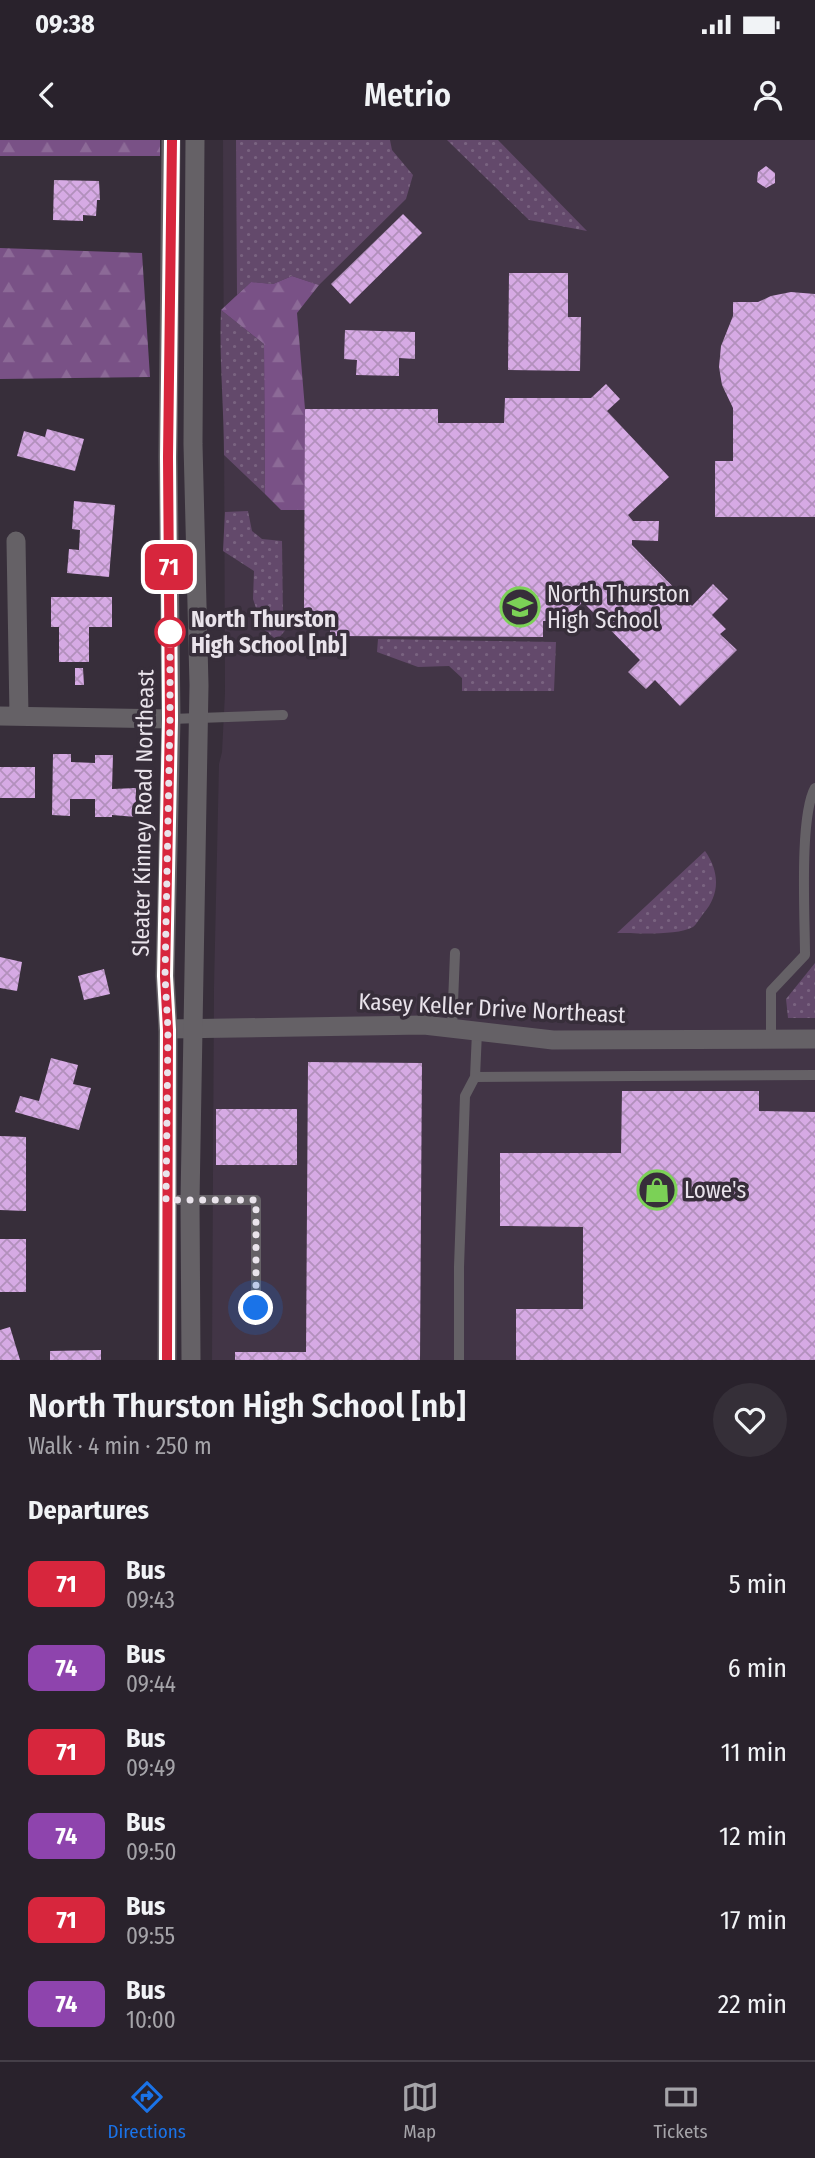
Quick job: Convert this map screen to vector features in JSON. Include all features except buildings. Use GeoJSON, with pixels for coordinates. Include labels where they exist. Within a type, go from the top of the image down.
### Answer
{"type":"FeatureCollection","features":[{"type":"Feature","properties":{"kind":"street","name":"Sleater Kinney Road Northeast"},"geometry":{"type":"LineString","coordinates":[[167,1360],[168,1030],[165,976],[170,719],[168,457],[172,140]]}},
{"type":"Feature","properties":{"kind":"street"},"geometry":{"type":"LineString","coordinates":[[191,1360],[190,1201],[195,1028],[198,718],[193,444],[195,140]]}},
{"type":"Feature","properties":{"kind":"street"},"geometry":{"type":"LineString","coordinates":[[16,541],[9,716],[170,719]]}},
{"type":"Feature","properties":{"kind":"street","name":"Kasey Keller Drive Northeast"},"geometry":{"type":"LineString","coordinates":[[168,1030],[424,1025],[553,1040],[815,1039]]}},
{"type":"Feature","properties":{"kind":"lane"},"geometry":{"type":"LineString","coordinates":[[170,719],[283,716]]}},
{"type":"Feature","properties":{"kind":"lane"},"geometry":{"type":"LineString","coordinates":[[771,1039],[771,991],[805,956],[806,828],[815,788]]}},
{"type":"Feature","properties":{"kind":"lane"},"geometry":{"type":"LineString","coordinates":[[452,1028],[456,953]]}},
{"type":"Feature","properties":{"kind":"lane"},"geometry":{"type":"LineString","coordinates":[[459,1360],[459,1267],[465,1096],[475,1077],[477,1032]]}},
{"type":"Feature","properties":{"kind":"lane"},"geometry":{"type":"LineString","coordinates":[[475,1077],[815,1075]]}},
{"type":"Feature","properties":{"kind":"lane"},"geometry":{"type":"LineString","coordinates":[[166,1200],[256,1200],[256,1308]]}},
{"type":"Feature","properties":{"kind":"shaded area","name":"North Thurston High School"},"geometry":{"type":"Polygon","coordinates":[[[223,140],[815,140],[815,1360],[212,1360],[214,987],[219,764],[225,693],[223,140]]]}},
{"type":"Feature","properties":{"kind":"shaded area"},"geometry":{"type":"Polygon","coordinates":[[[236,140],[390,140],[392,150],[413,175],[406,199],[319,285],[292,276],[273,284],[251,282],[237,295],[236,140]]]}},
{"type":"Feature","properties":{"kind":"shaded area"},"geometry":{"type":"Polygon","coordinates":[[[447,140],[498,140],[587,231],[529,220],[447,140]]]}},
{"type":"Feature","properties":{"kind":"shaded area"},"geometry":{"type":"Polygon","coordinates":[[[221,310],[264,344],[265,494],[224,455],[221,310]]]}},
{"type":"Feature","properties":{"kind":"shaded area"},"geometry":{"type":"Polygon","coordinates":[[[248,511],[252,531],[262,539],[282,541],[283,620],[288,627],[277,640],[263,629],[253,599],[254,571],[223,551],[225,512],[248,511]]]}},
{"type":"Feature","properties":{"kind":"shaded area"},"geometry":{"type":"Polygon","coordinates":[[[378,639],[556,642],[554,691],[462,691],[462,678],[449,666],[418,667],[377,652],[378,639]]]}},
{"type":"Feature","properties":{"kind":"shaded area"},"geometry":{"type":"Polygon","coordinates":[[[705,851],[715,875],[715,891],[709,907],[694,926],[667,933],[617,933],[705,851]]]}},
{"type":"Feature","properties":{"kind":"shaded area"},"geometry":{"type":"Polygon","coordinates":[[[815,963],[815,1018],[788,1018],[786,999],[815,963]]]}},
{"type":"Feature","properties":{"kind":"green space"},"geometry":{"type":"Polygon","coordinates":[[[0,140],[160,140],[160,156],[0,156],[0,140]]]}},
{"type":"Feature","properties":{"kind":"green space"},"geometry":{"type":"Polygon","coordinates":[[[0,248],[142,253],[150,377],[0,379],[0,248]]]}},
{"type":"Feature","properties":{"kind":"green space"},"geometry":{"type":"Polygon","coordinates":[[[292,276],[319,285],[297,313],[305,409],[305,510],[281,510],[265,494],[264,344],[221,310],[251,282],[273,284],[292,276]]]}},
{"type":"Feature","properties":{"kind":"bus line","name":"71"},"geometry":{"type":"LineString","coordinates":[[167,1360],[168,1030],[165,976],[170,719],[168,457],[172,140]]}},
{"type":"Feature","properties":{"kind":"place","name":"North Thurston High School"},"geometry":{"type":"Point","coordinates":[520,607]}},
{"type":"Feature","properties":{"kind":"place","name":"North Thurston High School [nb]"},"geometry":{"type":"Point","coordinates":[170,632]}},
{"type":"Feature","properties":{"kind":"place","name":"Lowe's"},"geometry":{"type":"Point","coordinates":[657,1190]}},
{"type":"Feature","properties":{"kind":"route"},"geometry":{"type":"LineString","coordinates":[[170,632],[165,976],[168,1030],[166,1200],[256,1200],[256,1308]]}}]}
